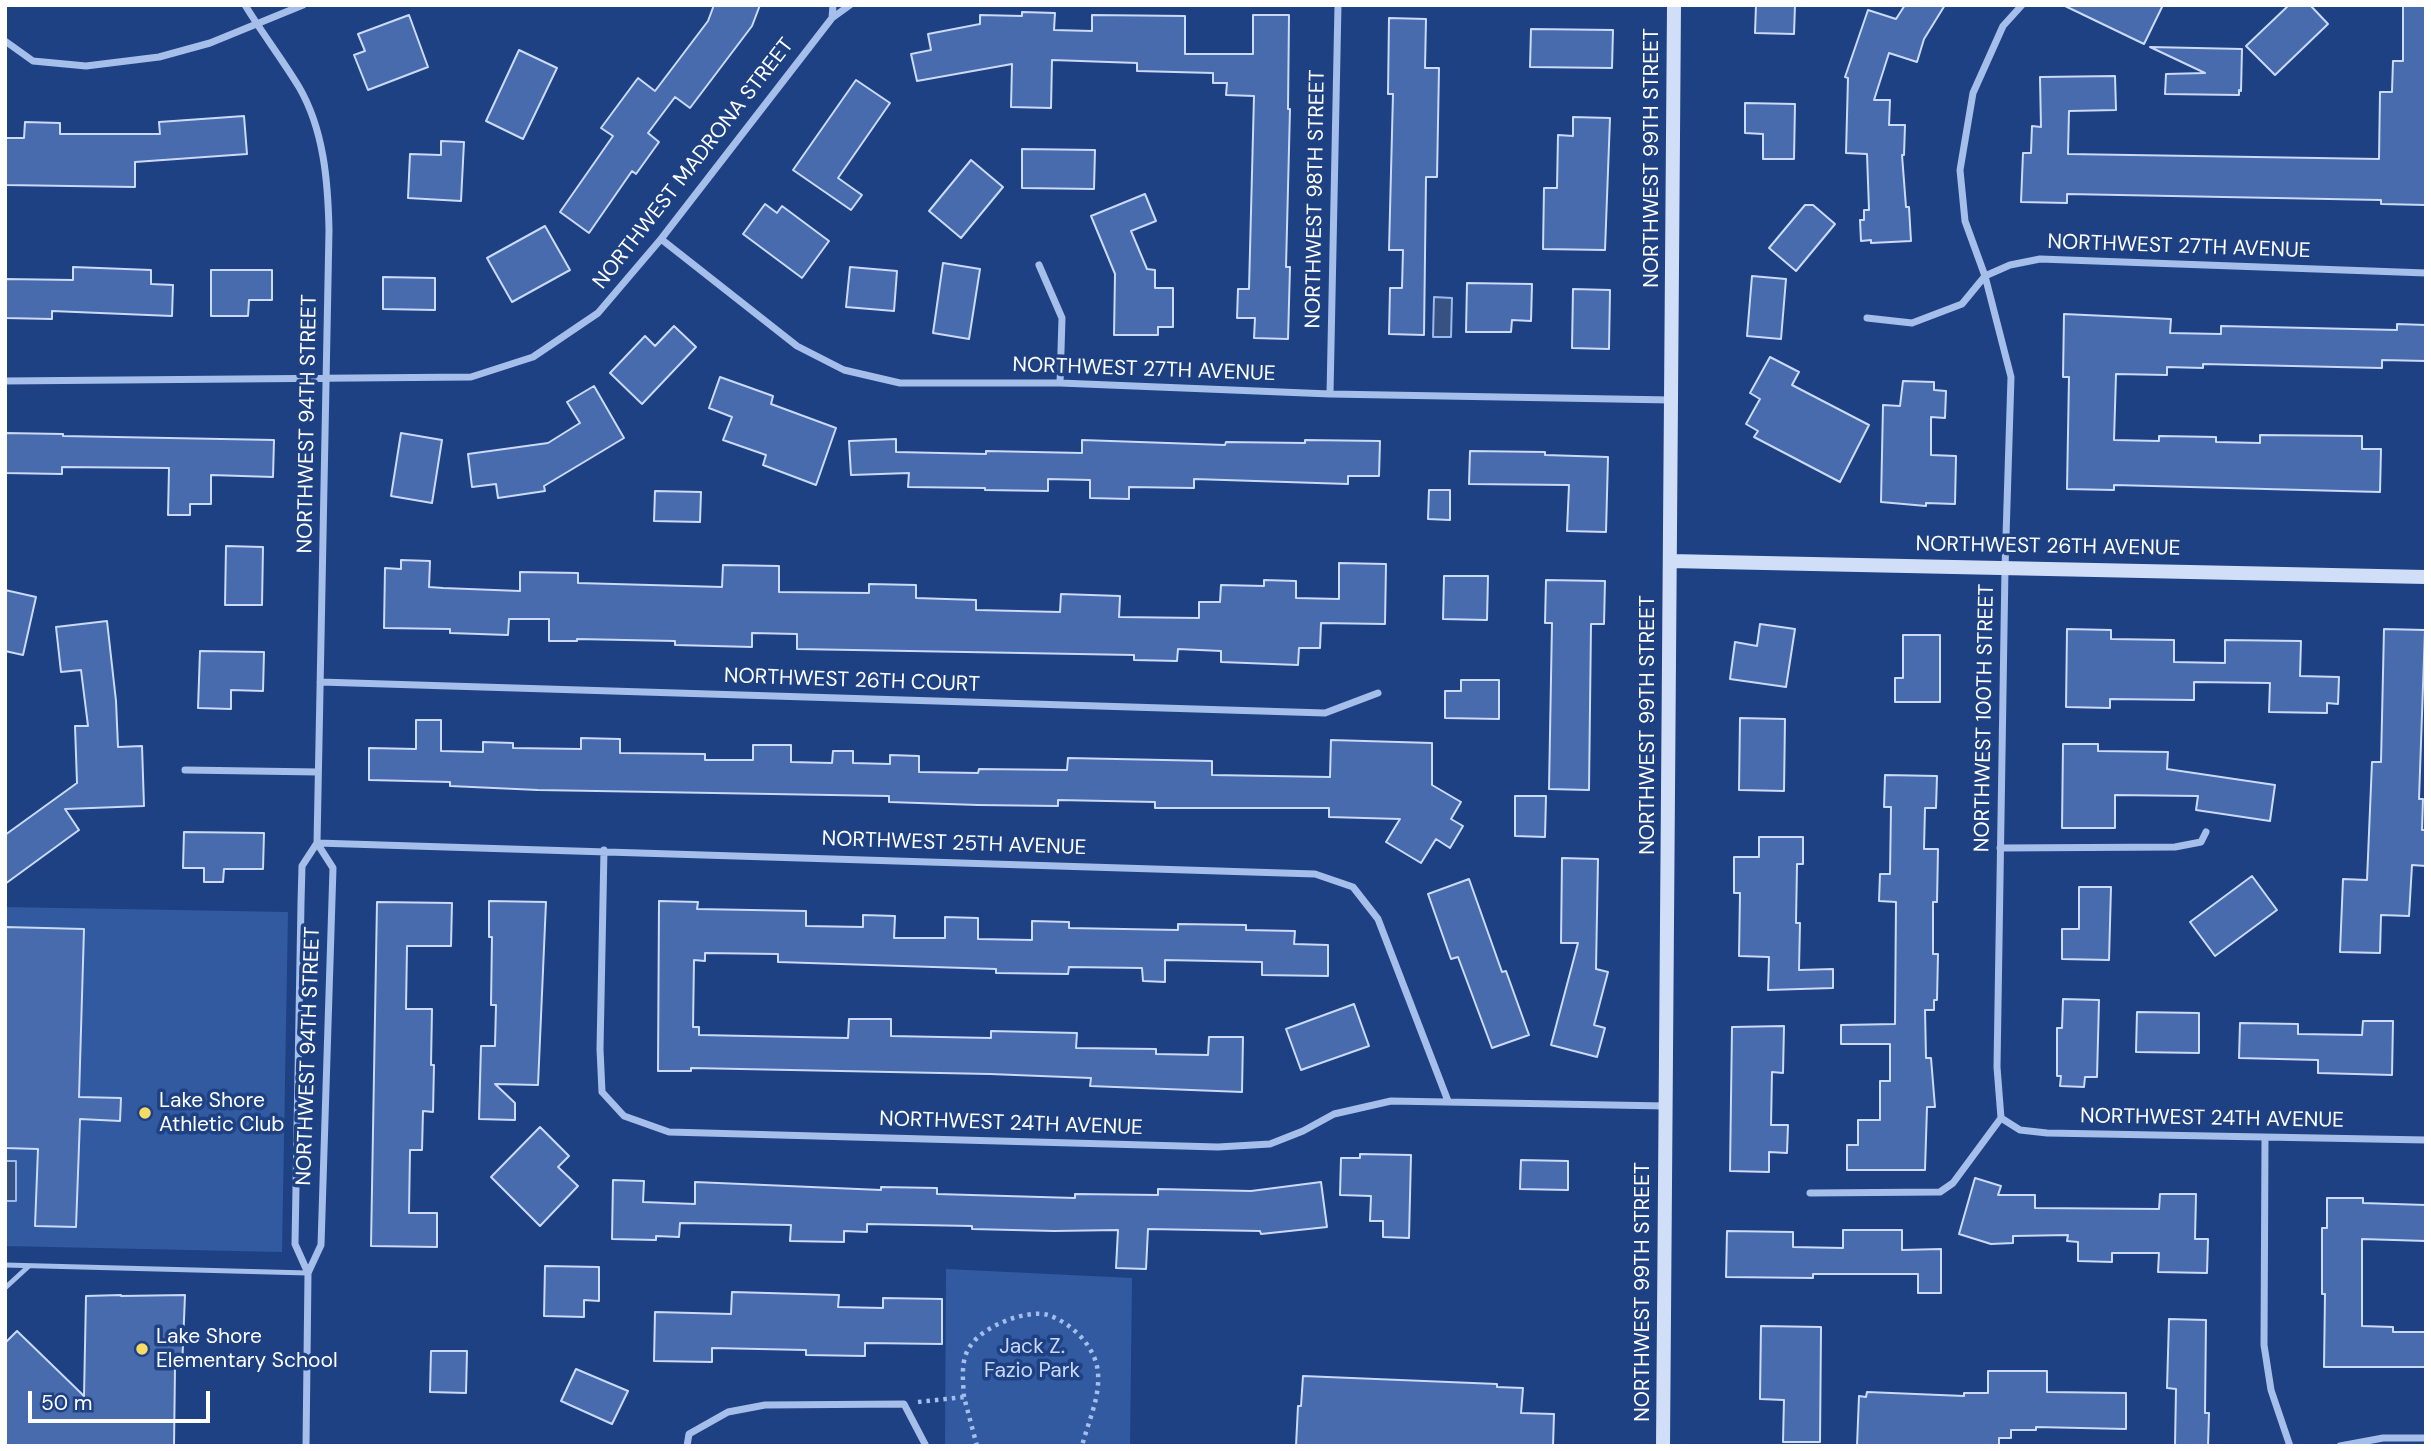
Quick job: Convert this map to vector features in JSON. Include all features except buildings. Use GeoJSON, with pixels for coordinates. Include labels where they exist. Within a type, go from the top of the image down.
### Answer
{"type":"FeatureCollection","features":[{"type":"Feature","properties":{"kind":"main road","name":"NORTHWEST 99TH STREET"},"geometry":{"type":"LineString","coordinates":[[1663,1446],[1674,5]]}},
{"type":"Feature","properties":{"kind":"main road","name":"NORTHWEST 26TH AVENUE"},"geometry":{"type":"LineString","coordinates":[[1670,561],[2426,577]]}},
{"type":"Feature","properties":{"kind":"street","name":"NORTHWEST 94TH STREET"},"geometry":{"type":"LineString","coordinates":[[245,5],[301,90],[321,142],[328,183],[330,230],[317,842],[332,868],[321,1245],[308,1273],[306,1446]]}},
{"type":"Feature","properties":{"kind":"street"},"geometry":{"type":"LineString","coordinates":[[5,41],[33,61],[86,66],[159,57],[211,43],[303,5]]}},
{"type":"Feature","properties":{"kind":"street"},"geometry":{"type":"LineString","coordinates":[[832,19],[833,5]]}},
{"type":"Feature","properties":{"kind":"street","name":"NORTHWEST MADRONA STREET"},"geometry":{"type":"LineString","coordinates":[[326,377],[471,377],[533,357],[598,313],[661,239],[832,19],[850,5]]}},
{"type":"Feature","properties":{"kind":"street","name":"NORTHWEST 98TH STREET"},"geometry":{"type":"LineString","coordinates":[[1329,394],[1338,5]]}},
{"type":"Feature","properties":{"kind":"street","name":"NORTHWEST 100TH STREET"},"geometry":{"type":"LineString","coordinates":[[2001,1118],[1997,1068],[2004,568],[2011,377],[1985,276],[1965,221],[1960,170],[1973,93],[2003,26],[2022,5]]}},
{"type":"Feature","properties":{"kind":"street","name":"NORTHWEST 27TH AVENUE"},"geometry":{"type":"LineString","coordinates":[[661,239],[797,346],[844,370],[900,383],[1060,383],[1329,394],[1671,400]]}},
{"type":"Feature","properties":{"kind":"street","name":"NORTHWEST 27TH AVENUE"},"geometry":{"type":"LineString","coordinates":[[1867,318],[1912,323],[1962,304],[1985,276],[2010,265],[2040,259],[2426,272]]}},
{"type":"Feature","properties":{"kind":"street"},"geometry":{"type":"LineString","coordinates":[[1039,265],[1062,318],[1060,383]]}},
{"type":"Feature","properties":{"kind":"street"},"geometry":{"type":"LineString","coordinates":[[5,381],[326,377]]}},
{"type":"Feature","properties":{"kind":"street","name":"NORTHWEST 26TH COURT"},"geometry":{"type":"LineString","coordinates":[[320,682],[1325,713],[1378,693]]}},
{"type":"Feature","properties":{"kind":"street"},"geometry":{"type":"LineString","coordinates":[[185,770],[318,772]]}},
{"type":"Feature","properties":{"kind":"street"},"geometry":{"type":"LineString","coordinates":[[2000,848],[2175,847],[2201,842],[2206,832]]}},
{"type":"Feature","properties":{"kind":"street","name":"NORTHWEST 94TH STREET"},"geometry":{"type":"LineString","coordinates":[[308,1273],[295,1244],[301,903],[302,866],[317,842]]}},
{"type":"Feature","properties":{"kind":"street","name":"NORTHWEST 25TH AVENUE"},"geometry":{"type":"LineString","coordinates":[[317,842],[1315,874],[1353,887],[1378,919],[1448,1101]]}},
{"type":"Feature","properties":{"kind":"street","name":"NORTHWEST 24TH AVENUE"},"geometry":{"type":"LineString","coordinates":[[604,850],[600,1049],[602,1092],[624,1116],[669,1132],[1218,1147],[1270,1144],[1303,1131],[1334,1114],[1391,1101],[1666,1106]]}},
{"type":"Feature","properties":{"kind":"street"},"geometry":{"type":"LineString","coordinates":[[1810,1193],[1940,1192],[1953,1182],[2001,1118]]}},
{"type":"Feature","properties":{"kind":"street","name":"NORTHWEST 24TH AVENUE"},"geometry":{"type":"LineString","coordinates":[[2001,1118],[2020,1130],[2047,1133],[2426,1140]]}},
{"type":"Feature","properties":{"kind":"street"},"geometry":{"type":"LineString","coordinates":[[2265,1138],[2264,1345],[2271,1390],[2290,1446]]}},
{"type":"Feature","properties":{"kind":"street"},"geometry":{"type":"LineString","coordinates":[[687,1446],[689,1434],[728,1412],[765,1405],[904,1404],[926,1446]]}},
{"type":"Feature","properties":{"kind":"street"},"geometry":{"type":"LineString","coordinates":[[2340,1446],[2383,1438],[2426,1438]]}},
{"type":"Feature","properties":{"kind":"lane"},"geometry":{"type":"LineString","coordinates":[[5,1265],[308,1273]]}},
{"type":"Feature","properties":{"kind":"lane"},"geometry":{"type":"LineString","coordinates":[[5,1288],[29,1266]]}},
{"type":"Feature","properties":{"kind":"path"},"geometry":{"type":"LineString","coordinates":[[976,1446],[964,1397],[962,1370],[970,1345],[989,1328],[1017,1317],[1046,1314],[1071,1326],[1089,1347],[1098,1369],[1098,1392],[1082,1446]]}},
{"type":"Feature","properties":{"kind":"path"},"geometry":{"type":"LineString","coordinates":[[904,1404],[964,1397]]}},
{"type":"Feature","properties":{"kind":"green space","name":"Lake Shore Athletic Club"},"geometry":{"type":"Polygon","coordinates":[[[5,907],[288,912],[282,1252],[5,1246],[5,907]]]}},
{"type":"Feature","properties":{"kind":"green space","name":"Jack Z. Fazio Park"},"geometry":{"type":"Polygon","coordinates":[[[946,1269],[1132,1278],[1130,1446],[945,1446],[946,1269]]]}},
{"type":"Feature","properties":{"kind":"shaded area"},"geometry":{"type":"Polygon","coordinates":[[[1434,297],[1452,298],[1451,337],[1433,337],[1434,297]]]}},
{"type":"Feature","properties":{"kind":"shaded area"},"geometry":{"type":"Polygon","coordinates":[[[5,1161],[16,1161],[16,1201],[5,1201],[5,1161]]]}},
{"type":"Feature","properties":{"kind":"place","name":"Lake Shore Athletic Club"},"geometry":{"type":"Point","coordinates":[145,1113]}},
{"type":"Feature","properties":{"kind":"place","name":"Lake Shore Elementary School"},"geometry":{"type":"Point","coordinates":[142,1349]}}]}
